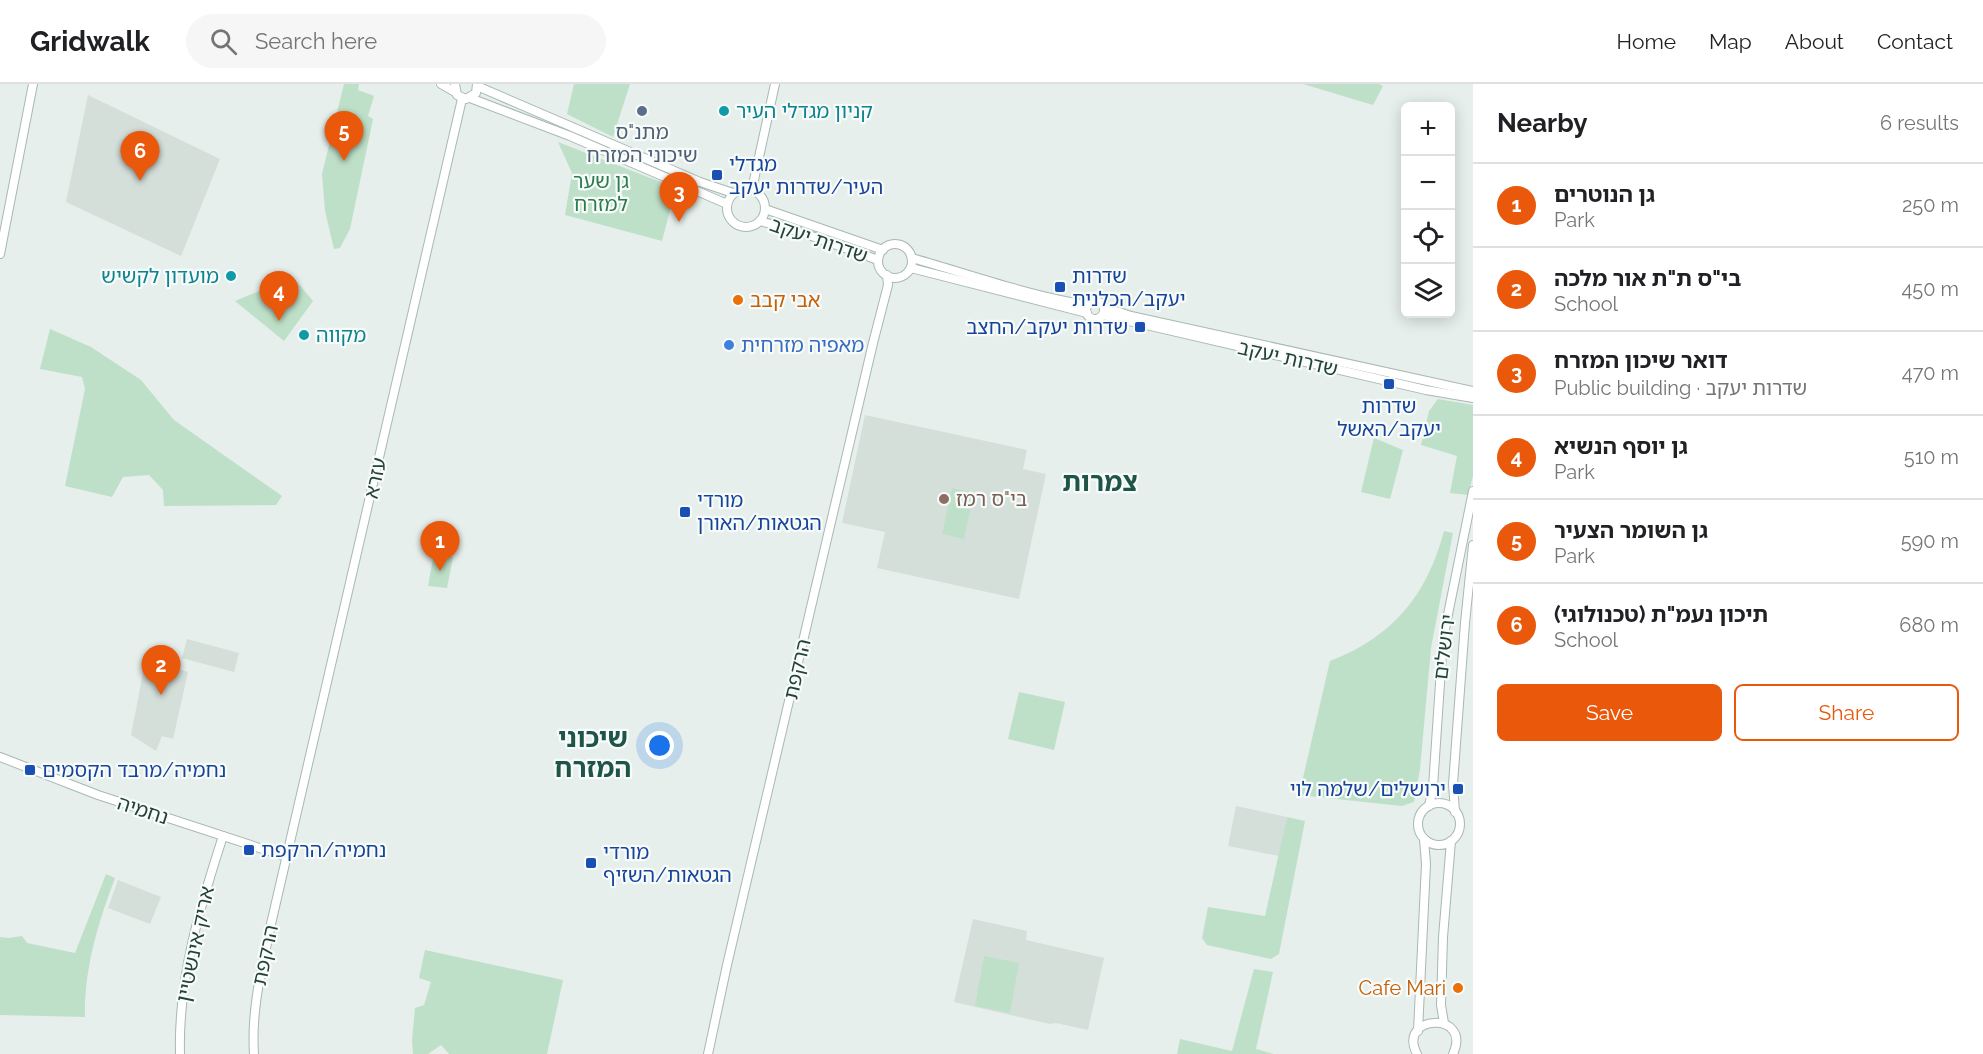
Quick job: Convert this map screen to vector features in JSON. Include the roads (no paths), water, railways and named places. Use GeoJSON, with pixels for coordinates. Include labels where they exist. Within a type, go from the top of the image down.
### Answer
{"type":"FeatureCollection","features":[{"type":"Feature","properties":{"kind":"street"},"geometry":{"type":"LineString","coordinates":[[0,254],[33,84]]}},
{"type":"Feature","properties":{"kind":"street"},"geometry":{"type":"LineString","coordinates":[[441,84],[455,88],[466,99],[570,136],[727,204]]}},
{"type":"Feature","properties":{"kind":"street"},"geometry":{"type":"LineString","coordinates":[[752,189],[775,84]]}},
{"type":"Feature","properties":{"kind":"street"},"geometry":{"type":"LineString","coordinates":[[477,85],[700,182],[733,193]]}},
{"type":"Feature","properties":{"kind":"street","name":"עזרא"},"geometry":{"type":"LineString","coordinates":[[287,857],[466,99],[476,93],[477,85]]}},
{"type":"Feature","properties":{"kind":"street"},"geometry":{"type":"LineString","coordinates":[[742,189],[752,189],[762,197],[765,209],[760,220],[749,227],[737,225],[728,216],[727,204],[733,193],[742,189]]}},
{"type":"Feature","properties":{"kind":"street","name":"שדרות יעקב"},"geometry":{"type":"LineString","coordinates":[[765,209],[883,250]]}},
{"type":"Feature","properties":{"kind":"street","name":"שדרות יעקב"},"geometry":{"type":"LineString","coordinates":[[760,220],[878,260]]}},
{"type":"Feature","properties":{"kind":"street"},"geometry":{"type":"LineString","coordinates":[[892,244],[907,248],[912,258],[910,268],[903,276],[891,276],[879,266],[878,260],[883,250],[892,244]]}},
{"type":"Feature","properties":{"kind":"street"},"geometry":{"type":"LineString","coordinates":[[912,258],[1071,302],[1087,309],[1090,318],[1095,320],[1104,311],[1097,301],[1087,309]]}},
{"type":"Feature","properties":{"kind":"street"},"geometry":{"type":"LineString","coordinates":[[910,268],[1087,309]]}},
{"type":"Feature","properties":{"kind":"street","name":"הרקפת"},"geometry":{"type":"LineString","coordinates":[[708,1054],[729,954],[873,343],[891,276]]}},
{"type":"Feature","properties":{"kind":"street","name":"שדרות יעקב"},"geometry":{"type":"LineString","coordinates":[[1104,311],[1471,390]]}},
{"type":"Feature","properties":{"kind":"street","name":"שדרות יעקב"},"geometry":{"type":"LineString","coordinates":[[1104,311],[1426,390],[1473,399]]}},
{"type":"Feature","properties":{"kind":"street","name":"ירושלים"},"geometry":{"type":"LineString","coordinates":[[1430,806],[1443,639],[1473,492]]}},
{"type":"Feature","properties":{"kind":"street","name":"ירושלים"},"geometry":{"type":"LineString","coordinates":[[1455,812],[1455,760],[1473,544]]}},
{"type":"Feature","properties":{"kind":"street","name":"נחמיה"},"geometry":{"type":"LineString","coordinates":[[0,757],[98,795],[287,857]]}},
{"type":"Feature","properties":{"kind":"street"},"geometry":{"type":"LineString","coordinates":[[1417,1054],[1414,1042],[1418,1031],[1426,864],[1424,839],[1419,831],[1418,821],[1422,811],[1430,806],[1444,804],[1455,812],[1460,825],[1451,841],[1446,844],[1434,844],[1424,839]]}},
{"type":"Feature","properties":{"kind":"street","name":"אריק אינשטיין"},"geometry":{"type":"LineString","coordinates":[[180,1054],[181,1007],[188,962],[201,905],[223,836]]}},
{"type":"Feature","properties":{"kind":"street"},"geometry":{"type":"LineString","coordinates":[[1444,1023],[1441,1005],[1443,937],[1451,841]]}},
{"type":"Feature","properties":{"kind":"street","name":"הרקפת"},"geometry":{"type":"LineString","coordinates":[[254,1054],[252,1032],[256,993],[287,857]]}},
{"type":"Feature","properties":{"kind":"street"},"geometry":{"type":"LineString","coordinates":[[1418,1031],[1430,1022],[1444,1023],[1454,1032],[1456,1046],[1453,1054]]}},
{"type":"Feature","properties":{"kind":"place","name":"מתנ\"ס שיכוני המזרח"},"geometry":{"type":"Point","coordinates":[642,111]}},
{"type":"Feature","properties":{"kind":"place","name":"קניון מגדלי העיר"},"geometry":{"type":"Point","coordinates":[724,111]}},
{"type":"Feature","properties":{"kind":"place","name":"גן השומר הצעיר"},"geometry":{"type":"Point","coordinates":[344,161]}},
{"type":"Feature","properties":{"kind":"place","name":"מגדלי העיר/שדרות יעקב"},"geometry":{"type":"Point","coordinates":[717,175]}},
{"type":"Feature","properties":{"kind":"place","name":"תיכון נעמ\"ת (טכנולוגי)"},"geometry":{"type":"Point","coordinates":[140,181]}},
{"type":"Feature","properties":{"kind":"place","name":"דואר שיכון המזרח"},"geometry":{"type":"Point","coordinates":[679,222]}},
{"type":"Feature","properties":{"kind":"place","name":"מועדון לקשיש"},"geometry":{"type":"Point","coordinates":[231,276]}},
{"type":"Feature","properties":{"kind":"place","name":"שדרות יעקב/הכלנית"},"geometry":{"type":"Point","coordinates":[1060,287]}},
{"type":"Feature","properties":{"kind":"place","name":"אבי קבב"},"geometry":{"type":"Point","coordinates":[738,300]}},
{"type":"Feature","properties":{"kind":"place","name":"גן יוסף הנשיא"},"geometry":{"type":"Point","coordinates":[279,321]}},
{"type":"Feature","properties":{"kind":"place","name":"שדרות יעקב/החצב"},"geometry":{"type":"Point","coordinates":[1140,327]}},
{"type":"Feature","properties":{"kind":"place","name":"מקווה"},"geometry":{"type":"Point","coordinates":[304,335]}},
{"type":"Feature","properties":{"kind":"place","name":"מאפיה מזרחית"},"geometry":{"type":"Point","coordinates":[729,345]}},
{"type":"Feature","properties":{"kind":"place","name":"שדרות יעקב/האשל"},"geometry":{"type":"Point","coordinates":[1389,384]}},
{"type":"Feature","properties":{"kind":"place","name":"בי\"ס רמז"},"geometry":{"type":"Point","coordinates":[944,499]}},
{"type":"Feature","properties":{"kind":"place","name":"מורדי הגטאות/האורן"},"geometry":{"type":"Point","coordinates":[685,512]}},
{"type":"Feature","properties":{"kind":"place","name":"גן הנוטרים"},"geometry":{"type":"Point","coordinates":[440,571]}},
{"type":"Feature","properties":{"kind":"place","name":"בי\"ס ת\"ת אור מלכה"},"geometry":{"type":"Point","coordinates":[161,695]}},
{"type":"Feature","properties":{"kind":"place","name":"נחמיה/מרבד הקסמים"},"geometry":{"type":"Point","coordinates":[30,770]}},
{"type":"Feature","properties":{"kind":"place","name":"ירושלים/שלמה לוי"},"geometry":{"type":"Point","coordinates":[1458,789]}},
{"type":"Feature","properties":{"kind":"place","name":"נחמיה/הרקפת"},"geometry":{"type":"Point","coordinates":[249,850]}},
{"type":"Feature","properties":{"kind":"place","name":"מורדי הגטאות/השזיף"},"geometry":{"type":"Point","coordinates":[591,863]}},
{"type":"Feature","properties":{"kind":"place","name":"Cafe Mari"},"geometry":{"type":"Point","coordinates":[1458,988]}},
{"type":"Feature","properties":{"kind":"district","name":"צמרות"},"geometry":{"type":"Point","coordinates":[1100,482]}},
{"type":"Feature","properties":{"kind":"district","name":"שיכוני המזרח"},"geometry":{"type":"Point","coordinates":[593,753]}},
{"type":"Feature","properties":{"kind":"park label","name":"גן שער למזרח"},"geometry":{"type":"Point","coordinates":[601,192]}}]}
